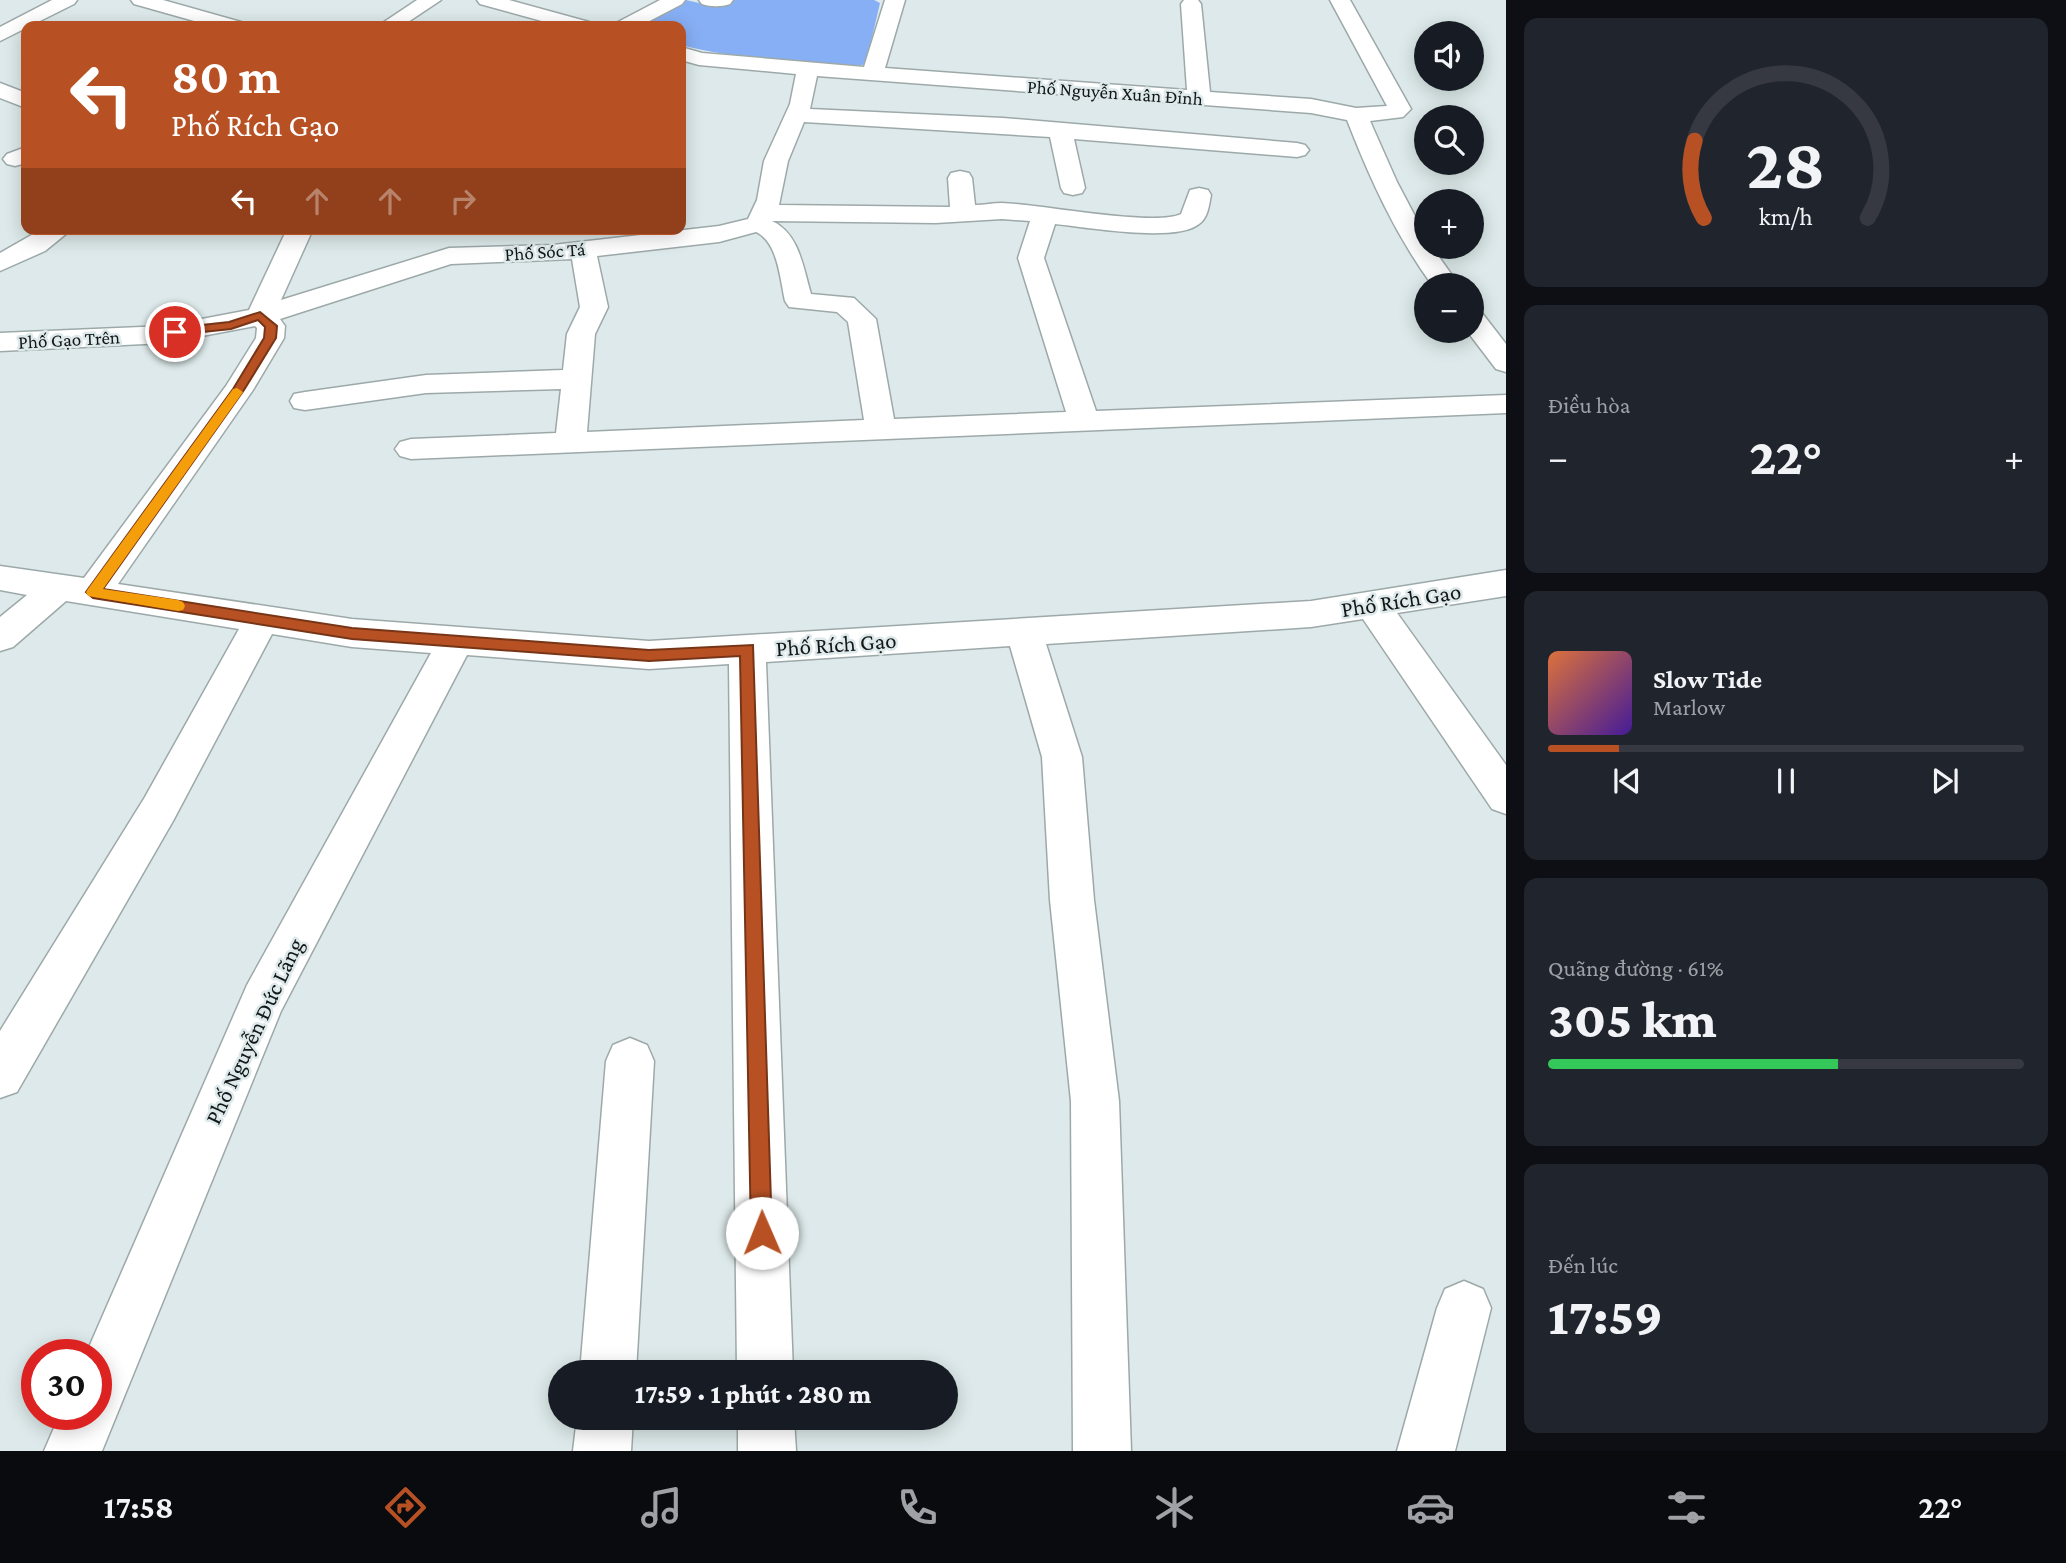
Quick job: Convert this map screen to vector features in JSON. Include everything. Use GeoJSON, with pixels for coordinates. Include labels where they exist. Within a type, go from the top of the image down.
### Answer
{"type":"FeatureCollection","features":[{"type":"Feature","properties":{"kind":"street"},"geometry":{"type":"LineString","coordinates":[[27,21],[67,0]]}},
{"type":"Feature","properties":{"kind":"street"},"geometry":{"type":"LineString","coordinates":[[141,0],[216,21]]}},
{"type":"Feature","properties":{"kind":"street"},"geometry":{"type":"LineString","coordinates":[[396,21],[431,0]]}},
{"type":"Feature","properties":{"kind":"street"},"geometry":{"type":"LineString","coordinates":[[487,0],[564,21]]}},
{"type":"Feature","properties":{"kind":"street"},"geometry":{"type":"LineString","coordinates":[[635,21],[675,0]]}},
{"type":"Feature","properties":{"kind":"street"},"geometry":{"type":"LineString","coordinates":[[709,0],[723,0]]}},
{"type":"Feature","properties":{"kind":"street"},"geometry":{"type":"LineString","coordinates":[[873,74],[895,0]]}},
{"type":"Feature","properties":{"kind":"street","name":"Phố Nguyễn Xuân Đỉnh"},"geometry":{"type":"LineString","coordinates":[[686,54],[808,69],[1311,106],[1356,115],[1395,112],[1399,109],[1340,0]]}},
{"type":"Feature","properties":{"kind":"street"},"geometry":{"type":"LineString","coordinates":[[1191,4],[1199,98]]}},
{"type":"Feature","properties":{"kind":"street"},"geometry":{"type":"LineString","coordinates":[[0,35],[21,24]]}},
{"type":"Feature","properties":{"kind":"street"},"geometry":{"type":"LineString","coordinates":[[808,69],[796,115],[776,161],[769,200],[761,218],[776,232],[786,252],[799,301],[844,304],[862,318],[881,430]]}},
{"type":"Feature","properties":{"kind":"street"},"geometry":{"type":"LineString","coordinates":[[0,90],[21,99]]}},
{"type":"Feature","properties":{"kind":"street"},"geometry":{"type":"LineString","coordinates":[[796,115],[1003,125],[1297,150]]}},
{"type":"Feature","properties":{"kind":"street"},"geometry":{"type":"LineString","coordinates":[[1356,115],[1381,179],[1418,250],[1436,273]]}},
{"type":"Feature","properties":{"kind":"street"},"geometry":{"type":"LineString","coordinates":[[1061,132],[1073,188]]}},
{"type":"Feature","properties":{"kind":"street"},"geometry":{"type":"LineString","coordinates":[[960,178],[963,213]]}},
{"type":"Feature","properties":{"kind":"street","name":"Phố Sóc Tá"},"geometry":{"type":"LineString","coordinates":[[260,316],[449,256],[583,249],[719,234],[761,218],[1002,211],[1144,225],[1173,225],[1188,222],[1193,217],[1199,195]]}},
{"type":"Feature","properties":{"kind":"street"},"geometry":{"type":"LineString","coordinates":[[1045,215],[1031,258],[1084,421]]}},
{"type":"Feature","properties":{"kind":"street"},"geometry":{"type":"LineString","coordinates":[[0,263],[50,235]]}},
{"type":"Feature","properties":{"kind":"street"},"geometry":{"type":"LineString","coordinates":[[0,637],[76,590],[238,390],[270,338],[271,326],[260,316],[297,235]]}},
{"type":"Feature","properties":{"kind":"street"},"geometry":{"type":"LineString","coordinates":[[571,442],[581,334],[594,307],[583,249]]}},
{"type":"Feature","properties":{"kind":"street","name":"Phố Gạo Trên"},"geometry":{"type":"LineString","coordinates":[[0,342],[89,340],[175,332],[231,326],[260,316]]}},
{"type":"Feature","properties":{"kind":"street"},"geometry":{"type":"LineString","coordinates":[[1484,335],[1506,363]]}},
{"type":"Feature","properties":{"kind":"street"},"geometry":{"type":"LineString","coordinates":[[305,401],[426,384],[577,379]]}},
{"type":"Feature","properties":{"kind":"street"},"geometry":{"type":"LineString","coordinates":[[411,449],[1506,404]]}},
{"type":"Feature","properties":{"kind":"street","name":"Phố Rích Gạo"},"geometry":{"type":"LineString","coordinates":[[0,578],[352,633],[649,655],[1311,614],[1506,583]]}},
{"type":"Feature","properties":{"kind":"street"},"geometry":{"type":"LineString","coordinates":[[1372,605],[1506,797]]}},
{"type":"Feature","properties":{"kind":"street"},"geometry":{"type":"LineString","coordinates":[[0,1075],[159,809],[262,619]]}},
{"type":"Feature","properties":{"kind":"street"},"geometry":{"type":"LineString","coordinates":[[1024,632],[1062,757],[1072,900],[1095,1101],[1102,1451]]}},
{"type":"Feature","properties":{"kind":"street","name":"Phố Nguyễn Đức Lãng"},"geometry":{"type":"LineString","coordinates":[[112,1358],[263,1000],[456,641]]}},
{"type":"Feature","properties":{"kind":"street"},"geometry":{"type":"LineString","coordinates":[[747,649],[765,1360]]}},
{"type":"Feature","properties":{"kind":"street"},"geometry":{"type":"LineString","coordinates":[[609,1360],[630,1061]]}},
{"type":"Feature","properties":{"kind":"street"},"geometry":{"type":"LineString","coordinates":[[1426,1451],[1464,1308]]}},
{"type":"Feature","properties":{"kind":"street"},"geometry":{"type":"LineString","coordinates":[[73,1451],[82,1430]]}},
{"type":"Feature","properties":{"kind":"street"},"geometry":{"type":"LineString","coordinates":[[602,1451],[604,1430]]}},
{"type":"Feature","properties":{"kind":"street"},"geometry":{"type":"LineString","coordinates":[[766,1430],[767,1451]]}},
{"type":"Feature","properties":{"kind":"water"},"geometry":{"type":"Polygon","coordinates":[[[686,0],[716,7],[735,0],[874,0],[880,3],[867,59],[865,64],[859,66],[769,60],[703,50],[686,46],[686,21],[642,21],[686,0]]]}},
{"type":"Feature","properties":{"kind":"slow traffic"},"geometry":{"type":"LineString","coordinates":[[178,606],[93,592],[237,392]]}},
{"type":"Feature","properties":{"kind":"route"},"geometry":{"type":"LineString","coordinates":[[175,332],[231,326],[260,316],[271,326],[270,338],[238,390],[93,592],[352,633],[649,655],[747,649],[762,1233]]}}]}
